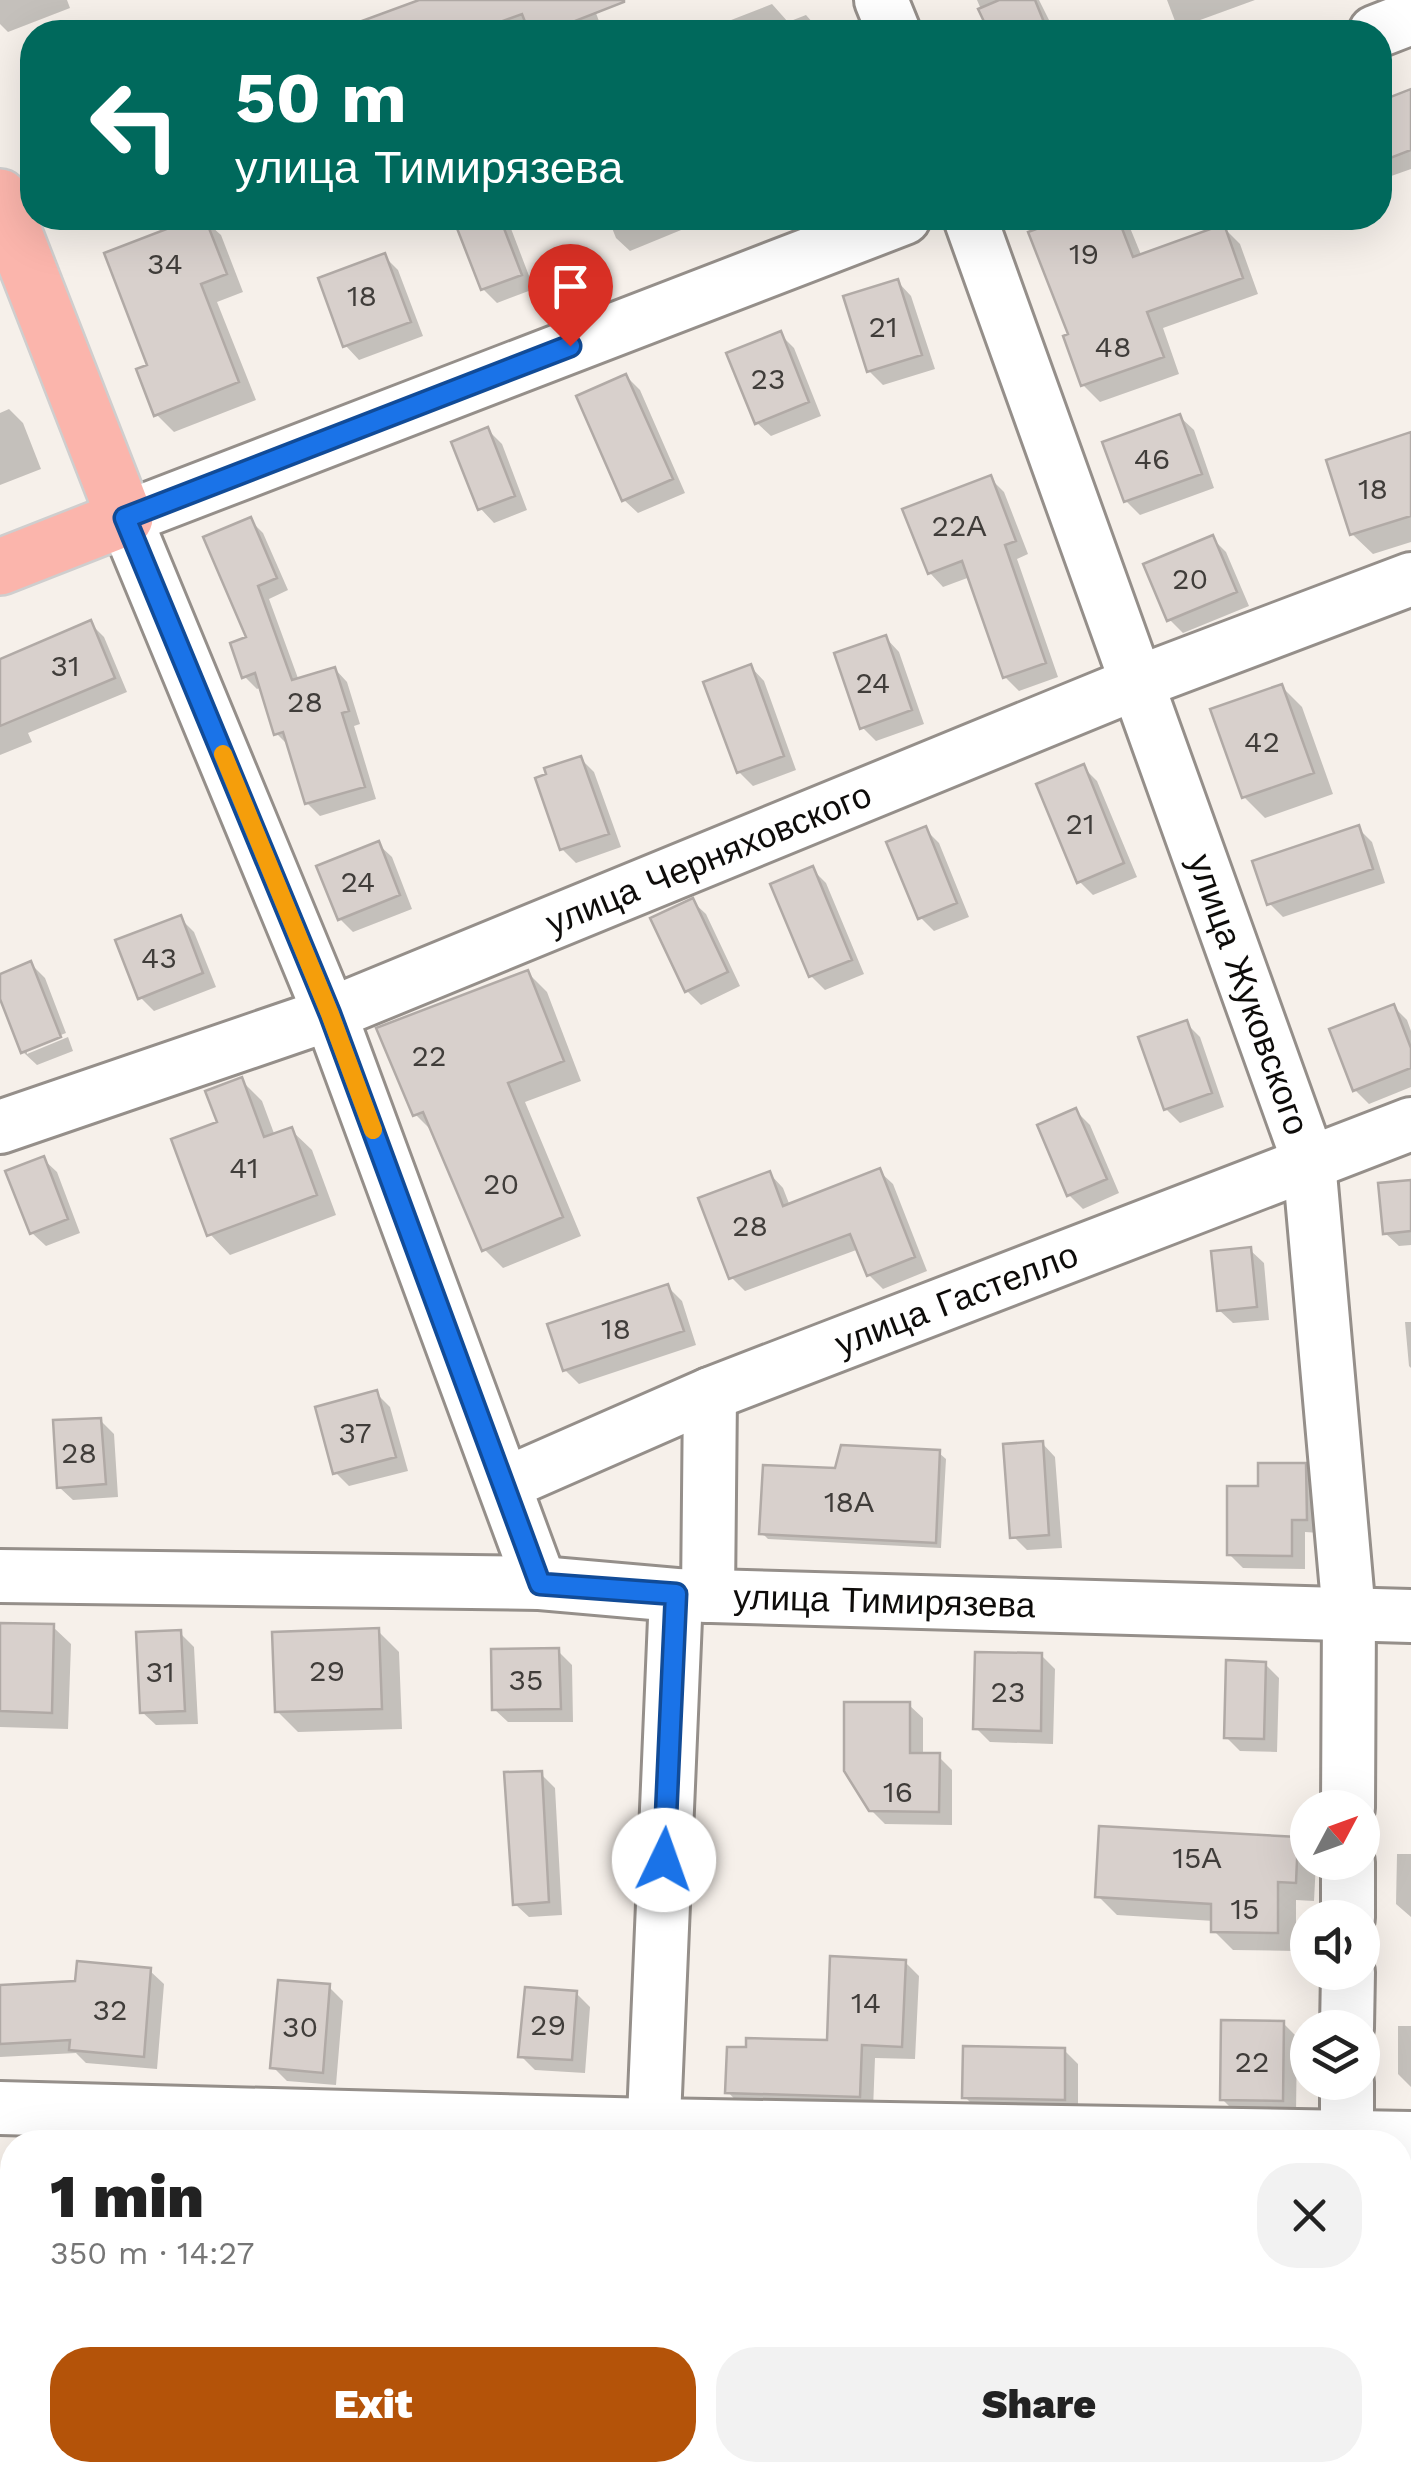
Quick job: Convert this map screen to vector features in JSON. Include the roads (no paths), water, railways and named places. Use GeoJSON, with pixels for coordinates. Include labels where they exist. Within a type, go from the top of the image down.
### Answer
{"type":"FeatureCollection","features":[{"type":"Feature","properties":{"kind":"main road"},"geometry":{"type":"LineString","coordinates":[[0,197],[125,518],[0,567]]}},
{"type":"Feature","properties":{"kind":"street"},"geometry":{"type":"LineString","coordinates":[[540,1584],[330,1014],[125,518],[873,230]]}},
{"type":"Feature","properties":{"kind":"street","name":"улица Жуковского"},"geometry":{"type":"LineString","coordinates":[[974,230],[1309,1162],[1349,1614],[1348,1790]]}},
{"type":"Feature","properties":{"kind":"street","name":"улица Черняховского"},"geometry":{"type":"LineString","coordinates":[[0,1127],[330,1014],[1139,682],[1411,579]]}},
{"type":"Feature","properties":{"kind":"street","name":"улица Гастелло"},"geometry":{"type":"LineString","coordinates":[[505,1484],[710,1394],[1411,1124]]}},
{"type":"Feature","properties":{"kind":"street"},"geometry":{"type":"LineString","coordinates":[[653,2130],[710,1394]]}},
{"type":"Feature","properties":{"kind":"street","name":"улица Тимирязева"},"geometry":{"type":"LineString","coordinates":[[0,1576],[540,1584],[692,1595],[1411,1616]]}},
{"type":"Feature","properties":{"kind":"street"},"geometry":{"type":"LineString","coordinates":[[1347,2100],[1347,2130]]}},
{"type":"Feature","properties":{"kind":"street"},"geometry":{"type":"LineString","coordinates":[[0,2108],[553,2130]]}}]}
